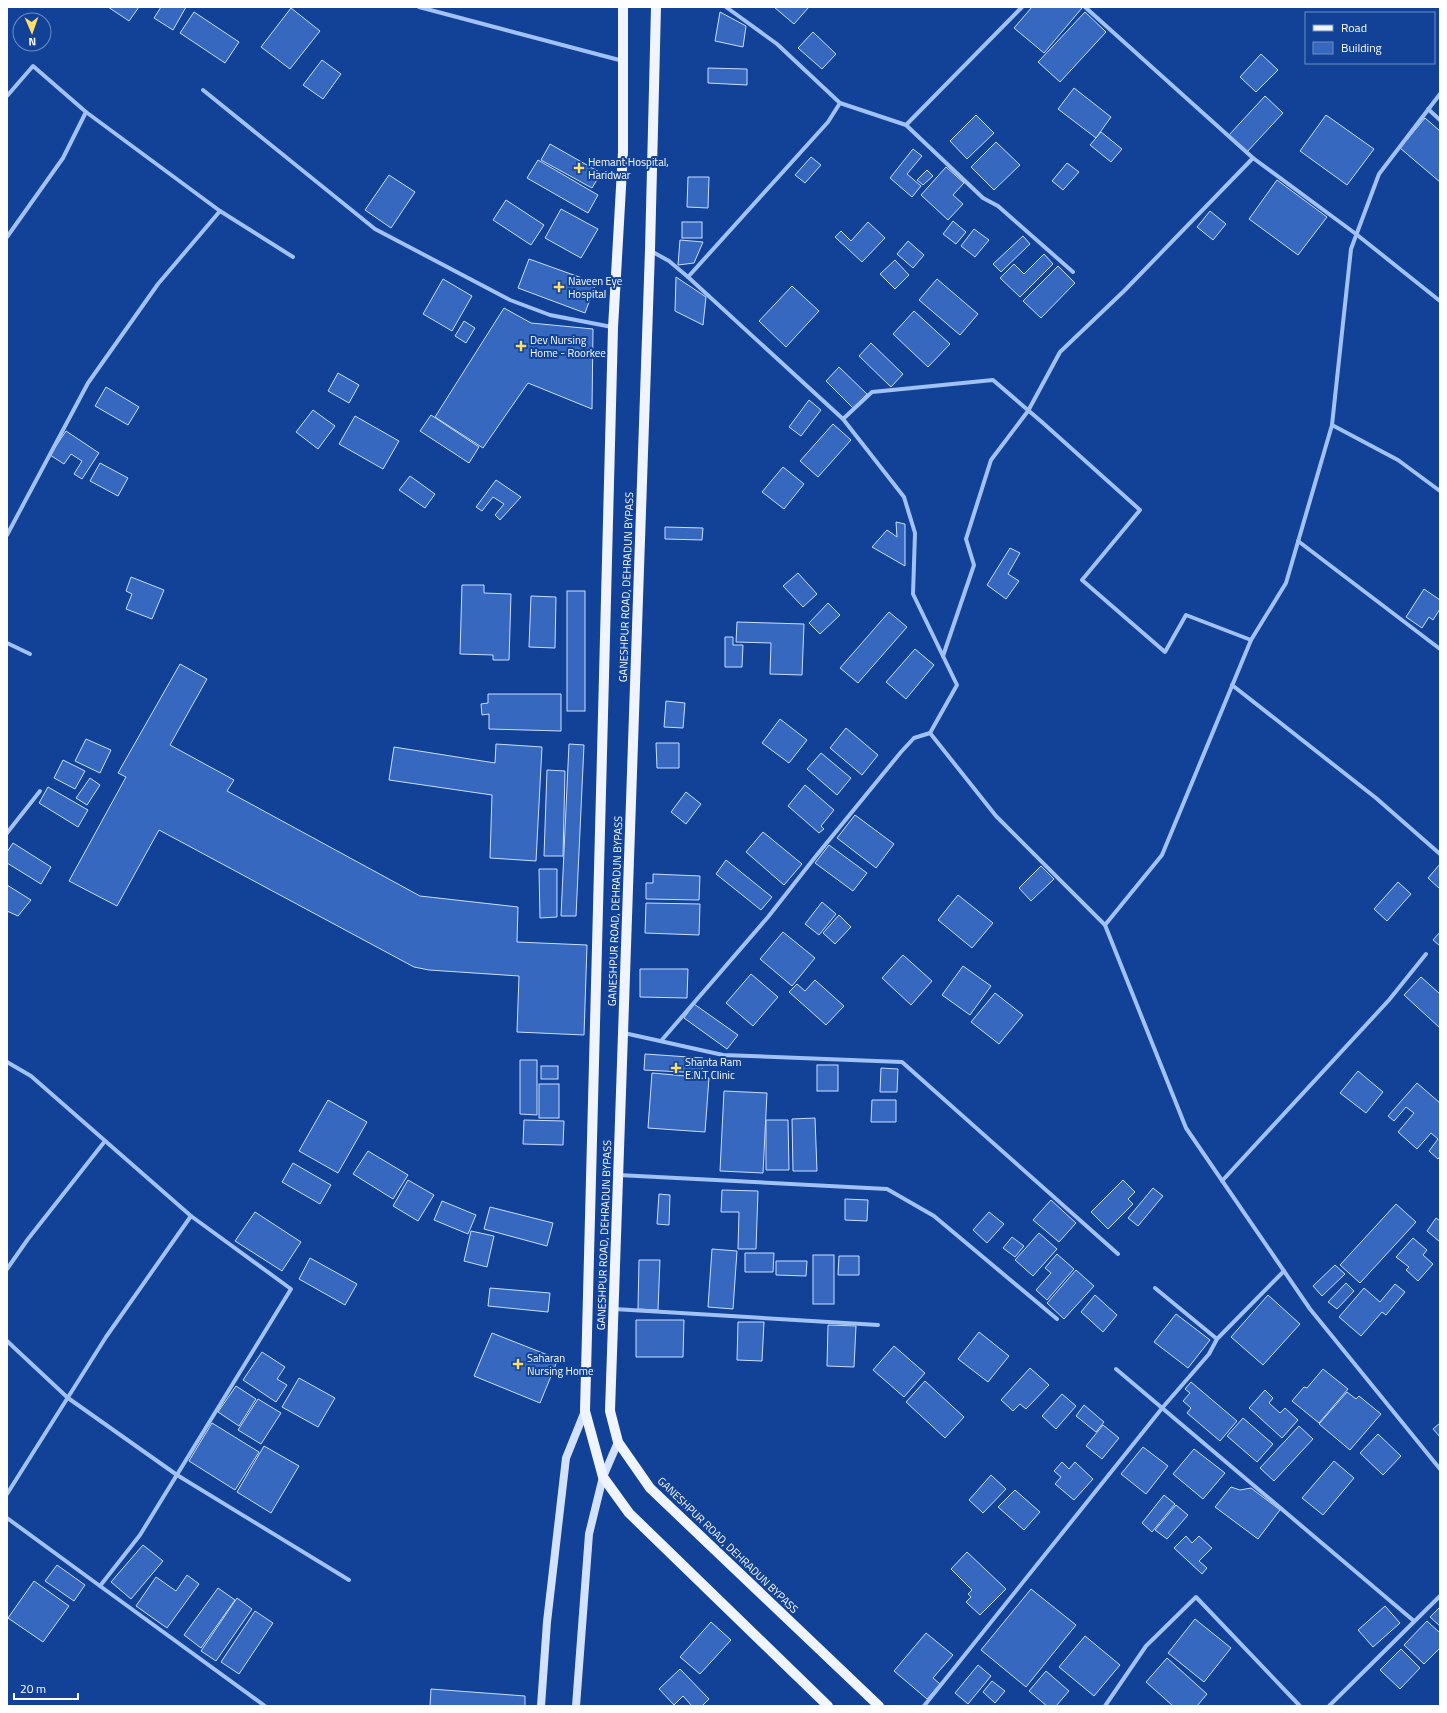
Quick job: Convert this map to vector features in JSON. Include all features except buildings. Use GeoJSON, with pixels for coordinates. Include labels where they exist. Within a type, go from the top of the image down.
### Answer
{"type":"FeatureCollection","features":[{"type":"Feature","properties":{"kind":"main road"},"geometry":{"type":"LineString","coordinates":[[623,7],[623,152],[613,328],[585,1411],[603,1477],[629,1513],[828,1706]]}},
{"type":"Feature","properties":{"kind":"main road","name":"GANESHPUR ROAD, DEHRADUN BYPASS"},"geometry":{"type":"LineString","coordinates":[[656,7],[650,250],[610,1411],[618,1442],[650,1488],[879,1706]]}},
{"type":"Feature","properties":{"kind":"street"},"geometry":{"type":"LineString","coordinates":[[419,7],[624,61]]}},
{"type":"Feature","properties":{"kind":"street"},"geometry":{"type":"LineString","coordinates":[[726,7],[777,44],[840,102],[906,125],[983,198],[998,206],[1073,272]]}},
{"type":"Feature","properties":{"kind":"street"},"geometry":{"type":"LineString","coordinates":[[906,125],[1022,7]]}},
{"type":"Feature","properties":{"kind":"street"},"geometry":{"type":"LineString","coordinates":[[1085,7],[1253,158],[1356,234],[1440,301]]}},
{"type":"Feature","properties":{"kind":"street"},"geometry":{"type":"LineString","coordinates":[[7,96],[33,66],[86,112],[220,211],[293,257]]}},
{"type":"Feature","properties":{"kind":"street"},"geometry":{"type":"LineString","coordinates":[[203,90],[375,229],[510,300],[550,315],[613,328]]}},
{"type":"Feature","properties":{"kind":"street"},"geometry":{"type":"LineString","coordinates":[[1105,925],[1162,855],[1251,640],[1286,583],[1332,425],[1351,249],[1379,174],[1440,94]]}},
{"type":"Feature","properties":{"kind":"street"},"geometry":{"type":"LineString","coordinates":[[688,278],[828,122],[840,102]]}},
{"type":"Feature","properties":{"kind":"street"},"geometry":{"type":"LineString","coordinates":[[1428,109],[1440,120]]}},
{"type":"Feature","properties":{"kind":"street"},"geometry":{"type":"LineString","coordinates":[[7,237],[63,158],[86,112]]}},
{"type":"Feature","properties":{"kind":"street"},"geometry":{"type":"LineString","coordinates":[[943,656],[974,565],[966,539],[991,460],[1028,411],[1060,352],[1124,291],[1253,158]]}},
{"type":"Feature","properties":{"kind":"street"},"geometry":{"type":"LineString","coordinates":[[7,535],[88,383],[158,284],[220,211]]}},
{"type":"Feature","properties":{"kind":"street"},"geometry":{"type":"LineString","coordinates":[[650,250],[669,262],[688,278],[844,419],[904,497],[915,533],[913,594],[957,684],[930,733],[914,738],[901,752],[768,917],[662,1041]]}},
{"type":"Feature","properties":{"kind":"street"},"geometry":{"type":"LineString","coordinates":[[844,419],[872,392],[993,380],[1140,510],[1082,580],[1165,652],[1186,615],[1251,640]]}},
{"type":"Feature","properties":{"kind":"street"},"geometry":{"type":"LineString","coordinates":[[1332,425],[1398,460],[1440,491]]}},
{"type":"Feature","properties":{"kind":"street"},"geometry":{"type":"LineString","coordinates":[[1298,540],[1440,649]]}},
{"type":"Feature","properties":{"kind":"street"},"geometry":{"type":"LineString","coordinates":[[7,643],[30,654]]}},
{"type":"Feature","properties":{"kind":"street"},"geometry":{"type":"LineString","coordinates":[[1232,685],[1376,798],[1440,854]]}},
{"type":"Feature","properties":{"kind":"street"},"geometry":{"type":"LineString","coordinates":[[930,733],[996,816],[1105,925],[1186,1128],[1310,1308],[1440,1469]]}},
{"type":"Feature","properties":{"kind":"street"},"geometry":{"type":"LineString","coordinates":[[7,833],[40,790]]}},
{"type":"Feature","properties":{"kind":"street"},"geometry":{"type":"LineString","coordinates":[[1222,1181],[1389,1000],[1426,954]]}},
{"type":"Feature","properties":{"kind":"street"},"geometry":{"type":"LineString","coordinates":[[623,1032],[723,1055],[902,1062],[1118,1254]]}},
{"type":"Feature","properties":{"kind":"street"},"geometry":{"type":"LineString","coordinates":[[7,1062],[31,1076],[191,1216],[291,1289],[140,1535],[100,1586]]}},
{"type":"Feature","properties":{"kind":"street"},"geometry":{"type":"LineString","coordinates":[[7,1269],[28,1239],[105,1141]]}},
{"type":"Feature","properties":{"kind":"street"},"geometry":{"type":"LineString","coordinates":[[618,1176],[887,1189],[934,1216],[1057,1319]]}},
{"type":"Feature","properties":{"kind":"street"},"geometry":{"type":"LineString","coordinates":[[7,1494],[106,1338],[191,1216]]}},
{"type":"Feature","properties":{"kind":"street"},"geometry":{"type":"LineString","coordinates":[[924,1706],[1162,1407],[1209,1354],[1217,1339],[1284,1271]]}},
{"type":"Feature","properties":{"kind":"street"},"geometry":{"type":"LineString","coordinates":[[1155,1288],[1217,1339]]}},
{"type":"Feature","properties":{"kind":"street"},"geometry":{"type":"LineString","coordinates":[[613,1309],[878,1325]]}},
{"type":"Feature","properties":{"kind":"street"},"geometry":{"type":"LineString","coordinates":[[7,1341],[68,1398],[177,1474],[349,1580]]}},
{"type":"Feature","properties":{"kind":"street"},"geometry":{"type":"LineString","coordinates":[[1116,1369],[1414,1621]]}},
{"type":"Feature","properties":{"kind":"street"},"geometry":{"type":"LineString","coordinates":[[541,1706],[547,1622],[566,1458],[585,1411]]}},
{"type":"Feature","properties":{"kind":"street"},"geometry":{"type":"LineString","coordinates":[[576,1706],[589,1534],[603,1477],[618,1442]]}},
{"type":"Feature","properties":{"kind":"street"},"geometry":{"type":"LineString","coordinates":[[7,1518],[265,1706]]}},
{"type":"Feature","properties":{"kind":"street"},"geometry":{"type":"LineString","coordinates":[[1329,1706],[1440,1596]]}},
{"type":"Feature","properties":{"kind":"street"},"geometry":{"type":"LineString","coordinates":[[1105,1706],[1146,1646],[1196,1597],[1300,1706]]}},
{"type":"Feature","properties":{"kind":"place","name":"Hemant Hospital, Haridwar"},"geometry":{"type":"Point","coordinates":[579,168]}},
{"type":"Feature","properties":{"kind":"place","name":"Naveen Eye Hospital"},"geometry":{"type":"Point","coordinates":[559,287]}},
{"type":"Feature","properties":{"kind":"place","name":"Dev Nursing Home - Roorkee"},"geometry":{"type":"Point","coordinates":[521,346]}},
{"type":"Feature","properties":{"kind":"place","name":"Shanta Ram E.N.T Clinic"},"geometry":{"type":"Point","coordinates":[676,1068]}},
{"type":"Feature","properties":{"kind":"place","name":"Saharan Nursing Home"},"geometry":{"type":"Point","coordinates":[518,1364]}}]}
